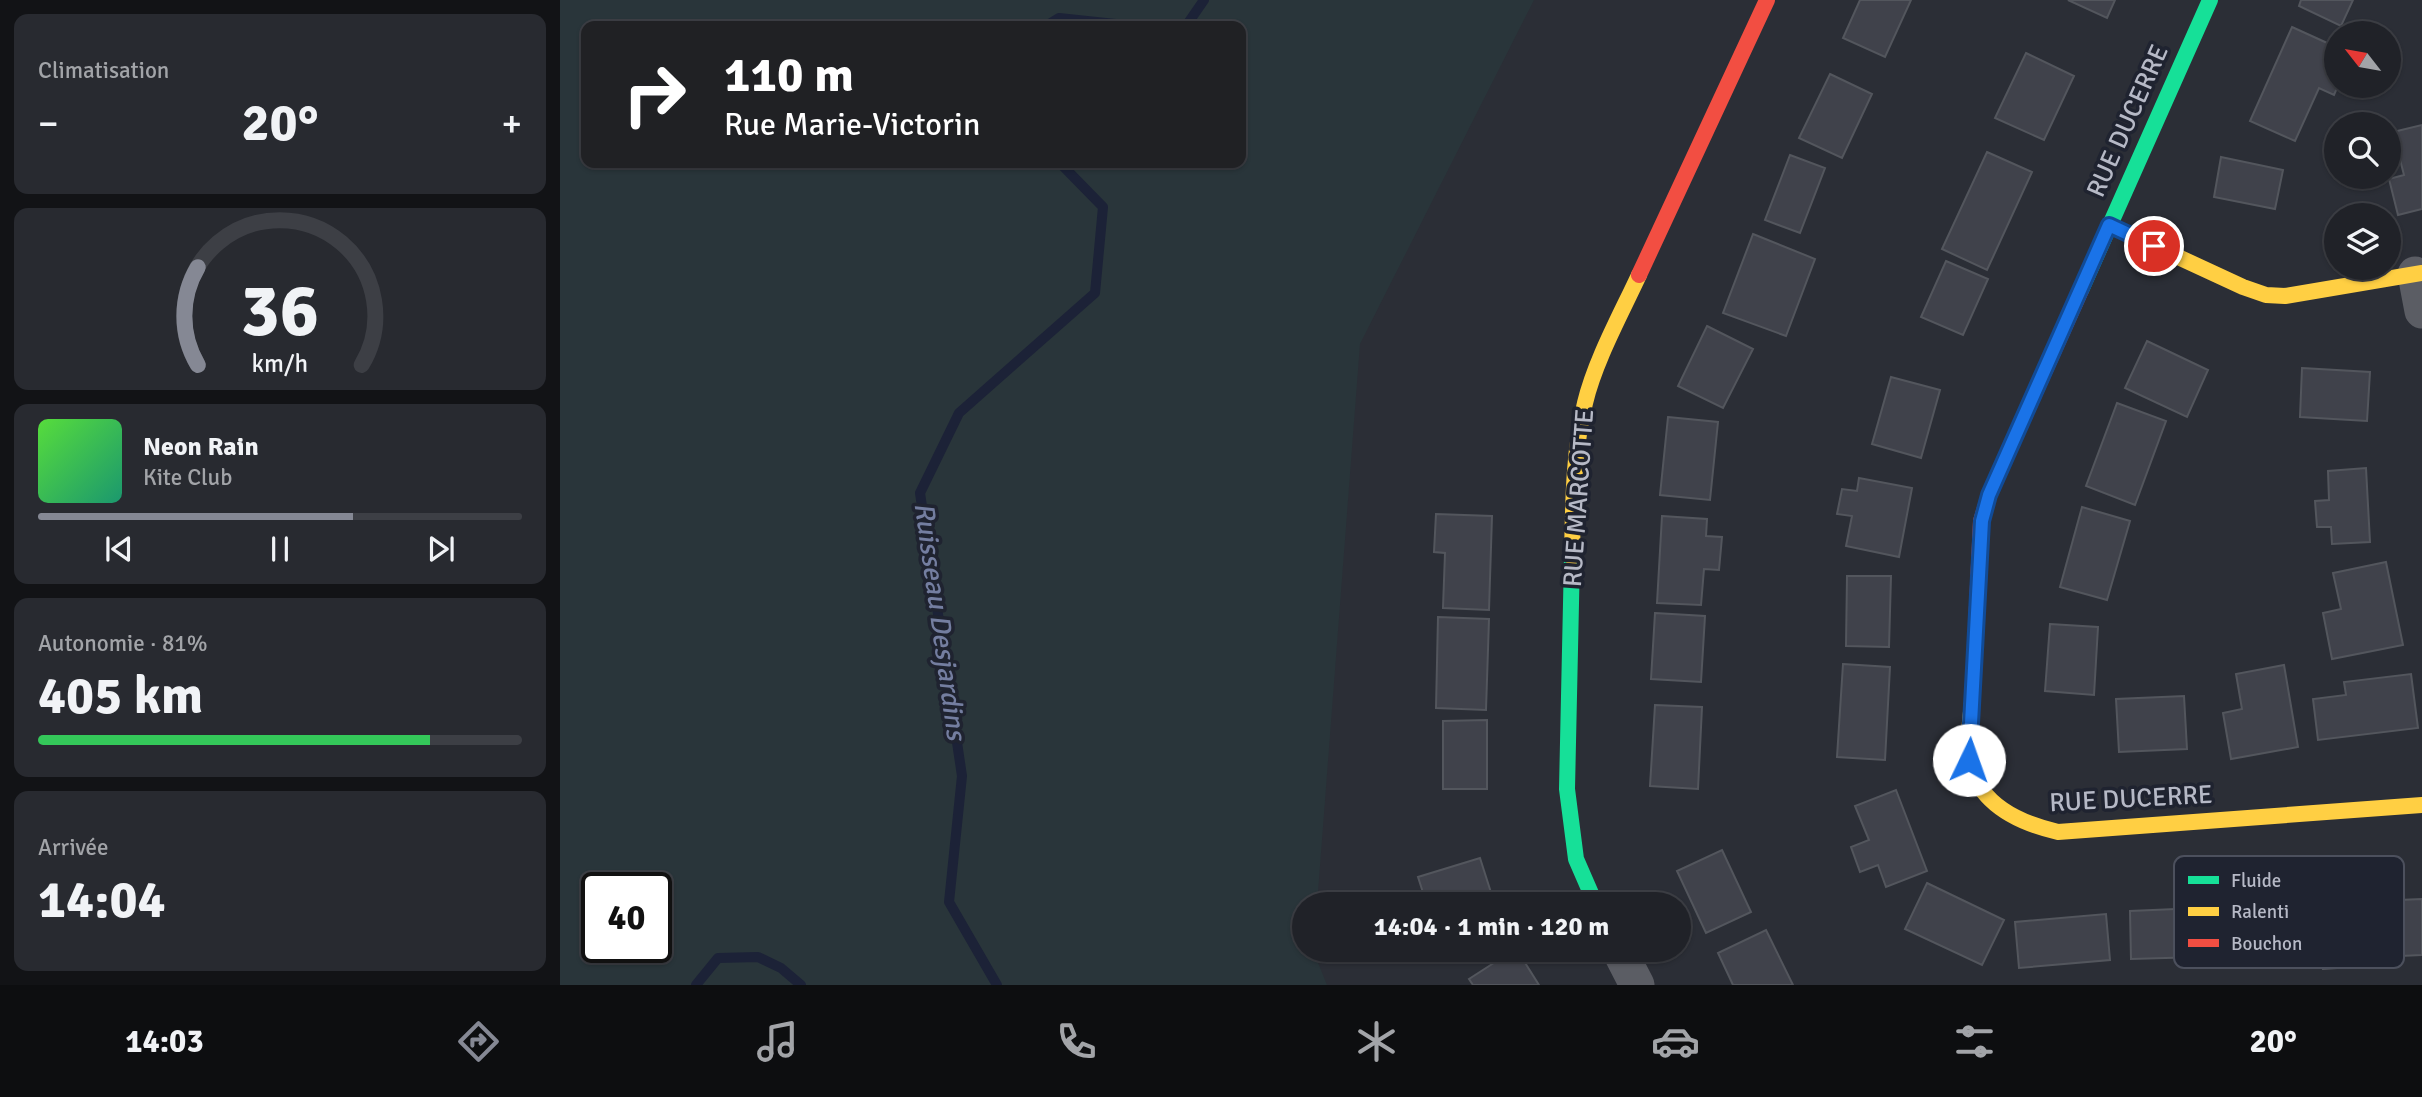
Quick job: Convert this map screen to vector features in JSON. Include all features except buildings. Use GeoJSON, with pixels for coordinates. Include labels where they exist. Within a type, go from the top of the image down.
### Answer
{"type":"FeatureCollection","features":[{"type":"Feature","properties":{"kind":"street","name":"RUE MARCOTTE"},"geometry":{"type":"LineString","coordinates":[[1590,892],[1576,859],[1567,789],[1573,532],[1578,440],[1585,401],[1609,339],[1767,0]]}},
{"type":"Feature","properties":{"kind":"street","name":"RUE DUCERRE"},"geometry":{"type":"LineString","coordinates":[[2210,0],[1994,484],[1982,521],[1969,760],[1976,782],[1991,801],[2012,819],[2058,832],[2422,805]]}},
{"type":"Feature","properties":{"kind":"street"},"geometry":{"type":"LineString","coordinates":[[2109,225],[2266,295],[2294,295],[2418,274],[2422,311]]}},
{"type":"Feature","properties":{"kind":"street"},"geometry":{"type":"LineString","coordinates":[[1625,962],[1637,985]]}},
{"type":"Feature","properties":{"kind":"shaded area"},"geometry":{"type":"Polygon","coordinates":[[[560,0],[1534,0],[1360,344],[1318,892],[1292,892],[1292,962],[1318,962],[1327,985],[560,985],[560,0]]]}},
{"type":"Feature","properties":{"kind":"waterway","name":"Ruisseau Desjardins"},"geometry":{"type":"LineString","coordinates":[[1189,21],[1204,0]]}},
{"type":"Feature","properties":{"kind":"waterway","name":"Ruisseau Desjardins"},"geometry":{"type":"LineString","coordinates":[[1054,21],[1059,18],[1087,21]]}},
{"type":"Feature","properties":{"kind":"waterway","name":"Ruisseau Desjardins"},"geometry":{"type":"LineString","coordinates":[[997,985],[949,902],[962,776],[920,493],[959,413],[1095,293],[1103,207],[1065,168]]}},
{"type":"Feature","properties":{"kind":"waterway","name":"Ruisseau Desjardins"},"geometry":{"type":"LineString","coordinates":[[696,985],[718,958],[758,957],[781,968],[801,985]]}},
{"type":"Feature","properties":{"kind":"traffic: fast"},"geometry":{"type":"LineString","coordinates":[[2081,290],[2210,0]]}},
{"type":"Feature","properties":{"kind":"traffic: fast"},"geometry":{"type":"LineString","coordinates":[[1572,557],[1567,789],[1576,859],[1590,892]]}},
{"type":"Feature","properties":{"kind":"traffic: slow"},"geometry":{"type":"LineString","coordinates":[[2109,225],[2266,295],[2285,296],[2422,273]]}},
{"type":"Feature","properties":{"kind":"traffic: slow"},"geometry":{"type":"LineString","coordinates":[[1572,557],[1576,460],[1585,403],[1602,354],[1639,275]]}},
{"type":"Feature","properties":{"kind":"traffic: slow"},"geometry":{"type":"LineString","coordinates":[[1973,690],[1968,754],[1974,776],[1991,800],[2003,810],[2029,823],[2058,832],[2422,805]]}},
{"type":"Feature","properties":{"kind":"traffic: jam"},"geometry":{"type":"LineString","coordinates":[[1639,275],[1767,0]]}},
{"type":"Feature","properties":{"kind":"traffic: jam"},"geometry":{"type":"LineString","coordinates":[[1973,690],[1981,521],[1989,495],[2081,290]]}},
{"type":"Feature","properties":{"kind":"route"},"geometry":{"type":"LineString","coordinates":[[1969,760],[1982,521],[1989,495],[2109,225],[2154,246]]}}]}
